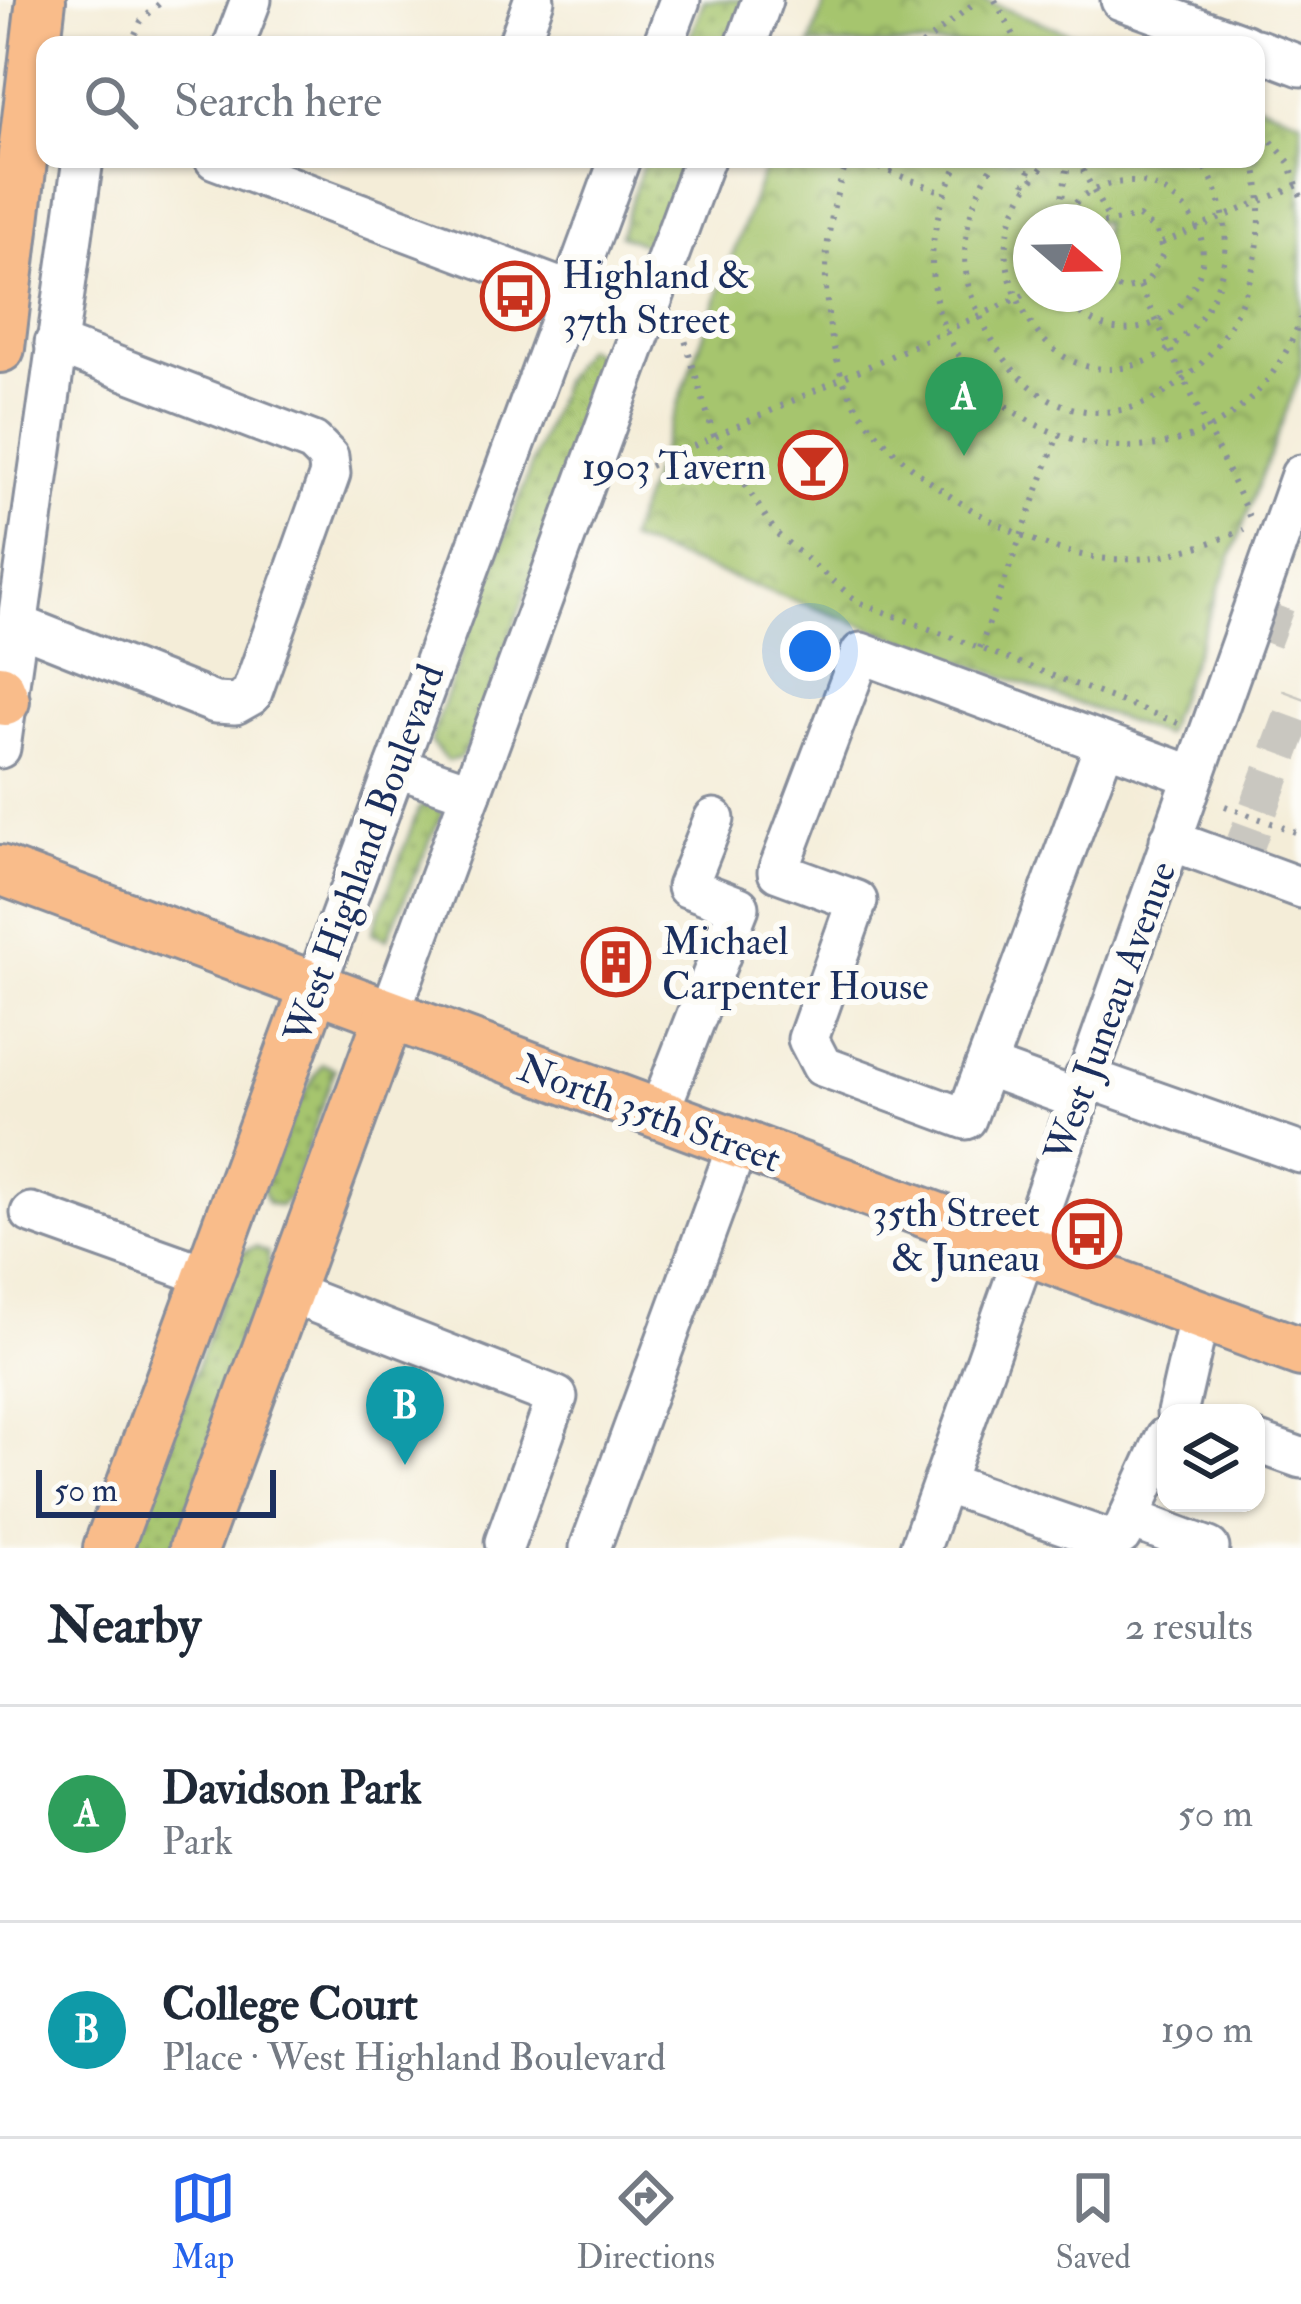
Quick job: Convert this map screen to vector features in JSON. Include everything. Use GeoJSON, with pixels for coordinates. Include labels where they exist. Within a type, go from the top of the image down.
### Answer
{"type":"FeatureCollection","features":[{"type":"Feature","properties":{"kind":"main road"},"geometry":{"type":"LineString","coordinates":[[0,348],[26,87],[41,0]]}},
{"type":"Feature","properties":{"kind":"main road","name":"North 35th Street"},"geometry":{"type":"LineString","coordinates":[[4,862],[314,989],[1301,1352]]}},
{"type":"Feature","properties":{"kind":"main road","name":"West Highland Boulevard"},"geometry":{"type":"LineString","coordinates":[[108,1548],[314,989]]}},
{"type":"Feature","properties":{"kind":"main road","name":"West Highland Boulevard"},"geometry":{"type":"LineString","coordinates":[[194,1548],[389,1016]]}},
{"type":"Feature","properties":{"kind":"street"},"geometry":{"type":"LineString","coordinates":[[237,36],[251,0]]}},
{"type":"Feature","properties":{"kind":"street"},"geometry":{"type":"LineString","coordinates":[[521,36],[534,0]]}},
{"type":"Feature","properties":{"kind":"street"},"geometry":{"type":"LineString","coordinates":[[666,36],[680,0]]}},
{"type":"Feature","properties":{"kind":"street"},"geometry":{"type":"LineString","coordinates":[[749,36],[762,0]]}},
{"type":"Feature","properties":{"kind":"street"},"geometry":{"type":"LineString","coordinates":[[1121,0],[1220,36]]}},
{"type":"Feature","properties":{"kind":"street"},"geometry":{"type":"LineString","coordinates":[[1265,52],[1301,66]]}},
{"type":"Feature","properties":{"kind":"street"},"geometry":{"type":"LineString","coordinates":[[2,713],[21,626],[82,168]]}},
{"type":"Feature","properties":{"kind":"street"},"geometry":{"type":"LineString","coordinates":[[238,168],[568,294],[663,325]]}},
{"type":"Feature","properties":{"kind":"street","name":"West Highland Boulevard"},"geometry":{"type":"LineString","coordinates":[[314,989],[617,168]]}},
{"type":"Feature","properties":{"kind":"street","name":"West Highland Boulevard"},"geometry":{"type":"LineString","coordinates":[[389,1016],[471,793],[663,325],[702,168]]}},
{"type":"Feature","properties":{"kind":"street"},"geometry":{"type":"LineString","coordinates":[[21,626],[215,704],[235,704],[251,695],[330,474],[328,457],[313,442],[55,343]]}},
{"type":"Feature","properties":{"kind":"street","name":"West Juneau Avenue"},"geometry":{"type":"LineString","coordinates":[[920,1548],[1301,475]]}},
{"type":"Feature","properties":{"kind":"street"},"geometry":{"type":"LineString","coordinates":[[1105,744],[966,1119],[822,1066],[808,1039],[857,901],[778,872],[861,653],[1193,776]]}},
{"type":"Feature","properties":{"kind":"street"},"geometry":{"type":"LineString","coordinates":[[396,767],[471,793]]}},
{"type":"Feature","properties":{"kind":"street"},"geometry":{"type":"LineString","coordinates":[[657,1117],[739,907],[687,887],[713,818]]}},
{"type":"Feature","properties":{"kind":"street"},"geometry":{"type":"LineString","coordinates":[[1170,840],[1301,888]]}},
{"type":"Feature","properties":{"kind":"street"},"geometry":{"type":"LineString","coordinates":[[986,1066],[1081,1088],[1301,1153]]}},
{"type":"Feature","properties":{"kind":"street"},"geometry":{"type":"LineString","coordinates":[[590,1548],[738,1144]]}},
{"type":"Feature","properties":{"kind":"street"},"geometry":{"type":"LineString","coordinates":[[31,1213],[208,1276]]}},
{"type":"Feature","properties":{"kind":"street"},"geometry":{"type":"LineString","coordinates":[[288,1292],[557,1397],[505,1542]]}},
{"type":"Feature","properties":{"kind":"street"},"geometry":{"type":"LineString","coordinates":[[1179,1404],[1200,1313]]}},
{"type":"Feature","properties":{"kind":"street"},"geometry":{"type":"LineString","coordinates":[[1265,1445],[1301,1458]]}},
{"type":"Feature","properties":{"kind":"street"},"geometry":{"type":"LineString","coordinates":[[944,1483],[1105,1541],[1121,1535],[1157,1457]]}},
{"type":"Feature","properties":{"kind":"street"},"geometry":{"type":"LineString","coordinates":[[1130,1517],[1209,1548]]}},
{"type":"Feature","properties":{"kind":"path"},"geometry":{"type":"LineString","coordinates":[[134,36],[141,21],[163,0]]}},
{"type":"Feature","properties":{"kind":"path"},"geometry":{"type":"LineString","coordinates":[[929,36],[978,0]]}},
{"type":"Feature","properties":{"kind":"path"},"geometry":{"type":"LineString","coordinates":[[995,0],[1013,36]]}},
{"type":"Feature","properties":{"kind":"path"},"geometry":{"type":"LineString","coordinates":[[1265,134],[1288,162],[1301,197]]}},
{"type":"Feature","properties":{"kind":"path"},"geometry":{"type":"LineString","coordinates":[[848,168],[831,206],[822,277],[842,378],[884,441],[949,495],[1022,536],[1109,560],[1276,545],[1207,427],[1140,286]]}},
{"type":"Feature","properties":{"kind":"path"},"geometry":{"type":"LineString","coordinates":[[877,168],[943,192]]}},
{"type":"Feature","properties":{"kind":"path"},"geometry":{"type":"LineString","coordinates":[[957,168],[943,192],[932,251],[939,311],[964,365],[1005,409],[1057,438],[1122,449],[1188,438],[1245,404],[1288,353],[1301,319]]}},
{"type":"Feature","properties":{"kind":"path"},"geometry":{"type":"LineString","coordinates":[[991,168],[966,228],[967,284],[987,336],[1022,378],[1071,405],[1121,415],[1154,410]]}},
{"type":"Feature","properties":{"kind":"path"},"geometry":{"type":"LineString","coordinates":[[1017,204],[1031,168]]}},
{"type":"Feature","properties":{"kind":"path"},"geometry":{"type":"LineString","coordinates":[[1022,191],[1042,168]]}},
{"type":"Feature","properties":{"kind":"path"},"geometry":{"type":"LineString","coordinates":[[1063,204],[1071,168]]}},
{"type":"Feature","properties":{"kind":"path"},"geometry":{"type":"LineString","coordinates":[[1079,168],[1099,204]]}},
{"type":"Feature","properties":{"kind":"path"},"geometry":{"type":"LineString","coordinates":[[1209,168],[1224,184]]}},
{"type":"Feature","properties":{"kind":"path"},"geometry":{"type":"LineString","coordinates":[[1259,168],[1278,207]]}},
{"type":"Feature","properties":{"kind":"path"},"geometry":{"type":"LineString","coordinates":[[1073,204],[1093,189],[1139,182],[1163,190],[1184,206],[1197,228],[1202,254],[1198,279],[1187,300],[1158,323],[1125,330],[1102,326],[1079,312]]}},
{"type":"Feature","properties":{"kind":"path"},"geometry":{"type":"LineString","coordinates":[[1162,243],[1238,215],[1299,185]]}},
{"type":"Feature","properties":{"kind":"path"},"geometry":{"type":"LineString","coordinates":[[1230,197],[1238,215]]}},
{"type":"Feature","properties":{"kind":"path"},"geometry":{"type":"LineString","coordinates":[[1013,216],[1007,271],[1013,287]]}},
{"type":"Feature","properties":{"kind":"path"},"geometry":{"type":"LineString","coordinates":[[1121,219],[1138,217],[1162,243],[1161,266],[1140,286],[1121,289]]}},
{"type":"Feature","properties":{"kind":"path"},"geometry":{"type":"LineString","coordinates":[[1204,338],[1237,292],[1244,256]]}},
{"type":"Feature","properties":{"kind":"path"},"geometry":{"type":"LineString","coordinates":[[628,476],[1013,300]]}},
{"type":"Feature","properties":{"kind":"path"},"geometry":{"type":"LineString","coordinates":[[1027,312],[1047,342],[1082,363],[1119,370],[1190,350]]}},
{"type":"Feature","properties":{"kind":"path"},"geometry":{"type":"LineString","coordinates":[[663,325],[714,436],[776,533],[858,602],[1179,723]]}},
{"type":"Feature","properties":{"kind":"path"},"geometry":{"type":"LineString","coordinates":[[1182,402],[1204,391]]}},
{"type":"Feature","properties":{"kind":"path"},"geometry":{"type":"LineString","coordinates":[[980,648],[1057,438]]}},
{"type":"Feature","properties":{"kind":"path"},"geometry":{"type":"LineString","coordinates":[[1225,806],[1301,834]]}},
{"type":"Feature","properties":{"kind":"green space"},"geometry":{"type":"Polygon","coordinates":[[[704,0],[745,0],[732,36],[690,36],[704,0]]]}},
{"type":"Feature","properties":{"kind":"green space"},"geometry":{"type":"Polygon","coordinates":[[[826,0],[982,0],[1077,36],[813,36],[826,0]]]}},
{"type":"Feature","properties":{"kind":"green space"},"geometry":{"type":"Polygon","coordinates":[[[1265,106],[1301,120],[1301,372],[1164,735],[628,540],[765,168],[1265,168],[1265,106]]]}},
{"type":"Feature","properties":{"kind":"green space"},"geometry":{"type":"Polygon","coordinates":[[[642,168],[682,168],[650,247],[620,235],[642,168]]]}},
{"type":"Feature","properties":{"kind":"green space"},"geometry":{"type":"Polygon","coordinates":[[[584,348],[603,356],[604,380],[473,737],[460,758],[447,761],[431,743],[436,723],[563,380],[584,348]]]}},
{"type":"Feature","properties":{"kind":"green space"},"geometry":{"type":"Polygon","coordinates":[[[429,801],[442,813],[387,939],[372,933],[419,808],[429,801]]]}},
{"type":"Feature","properties":{"kind":"green space"},"geometry":{"type":"Polygon","coordinates":[[[322,1064],[335,1069],[290,1197],[280,1206],[268,1203],[262,1190],[298,1105],[322,1064]]]}},
{"type":"Feature","properties":{"kind":"green space"},"geometry":{"type":"Polygon","coordinates":[[[256,1247],[268,1253],[270,1275],[176,1548],[130,1548],[239,1253],[256,1247]]]}},
{"type":"Feature","properties":{"kind":"tunnel"},"geometry":{"type":"LineString","coordinates":[[1250,616],[1301,635]]}},
{"type":"Feature","properties":{"kind":"tunnel"},"geometry":{"type":"LineString","coordinates":[[1238,864],[1301,696]]}},
{"type":"Feature","properties":{"kind":"place","name":"Highland & 37th Street"},"geometry":{"type":"Point","coordinates":[515,296]}},
{"type":"Feature","properties":{"kind":"place","name":"Davidson Park"},"geometry":{"type":"Point","coordinates":[964,456]}},
{"type":"Feature","properties":{"kind":"place","name":"1903 Tavern"},"geometry":{"type":"Point","coordinates":[813,465]}},
{"type":"Feature","properties":{"kind":"place","name":"Michael Carpenter House"},"geometry":{"type":"Point","coordinates":[616,962]}},
{"type":"Feature","properties":{"kind":"place","name":"35th Street & Juneau"},"geometry":{"type":"Point","coordinates":[1087,1234]}},
{"type":"Feature","properties":{"kind":"place","name":"College Court"},"geometry":{"type":"Point","coordinates":[405,1465]}}]}
